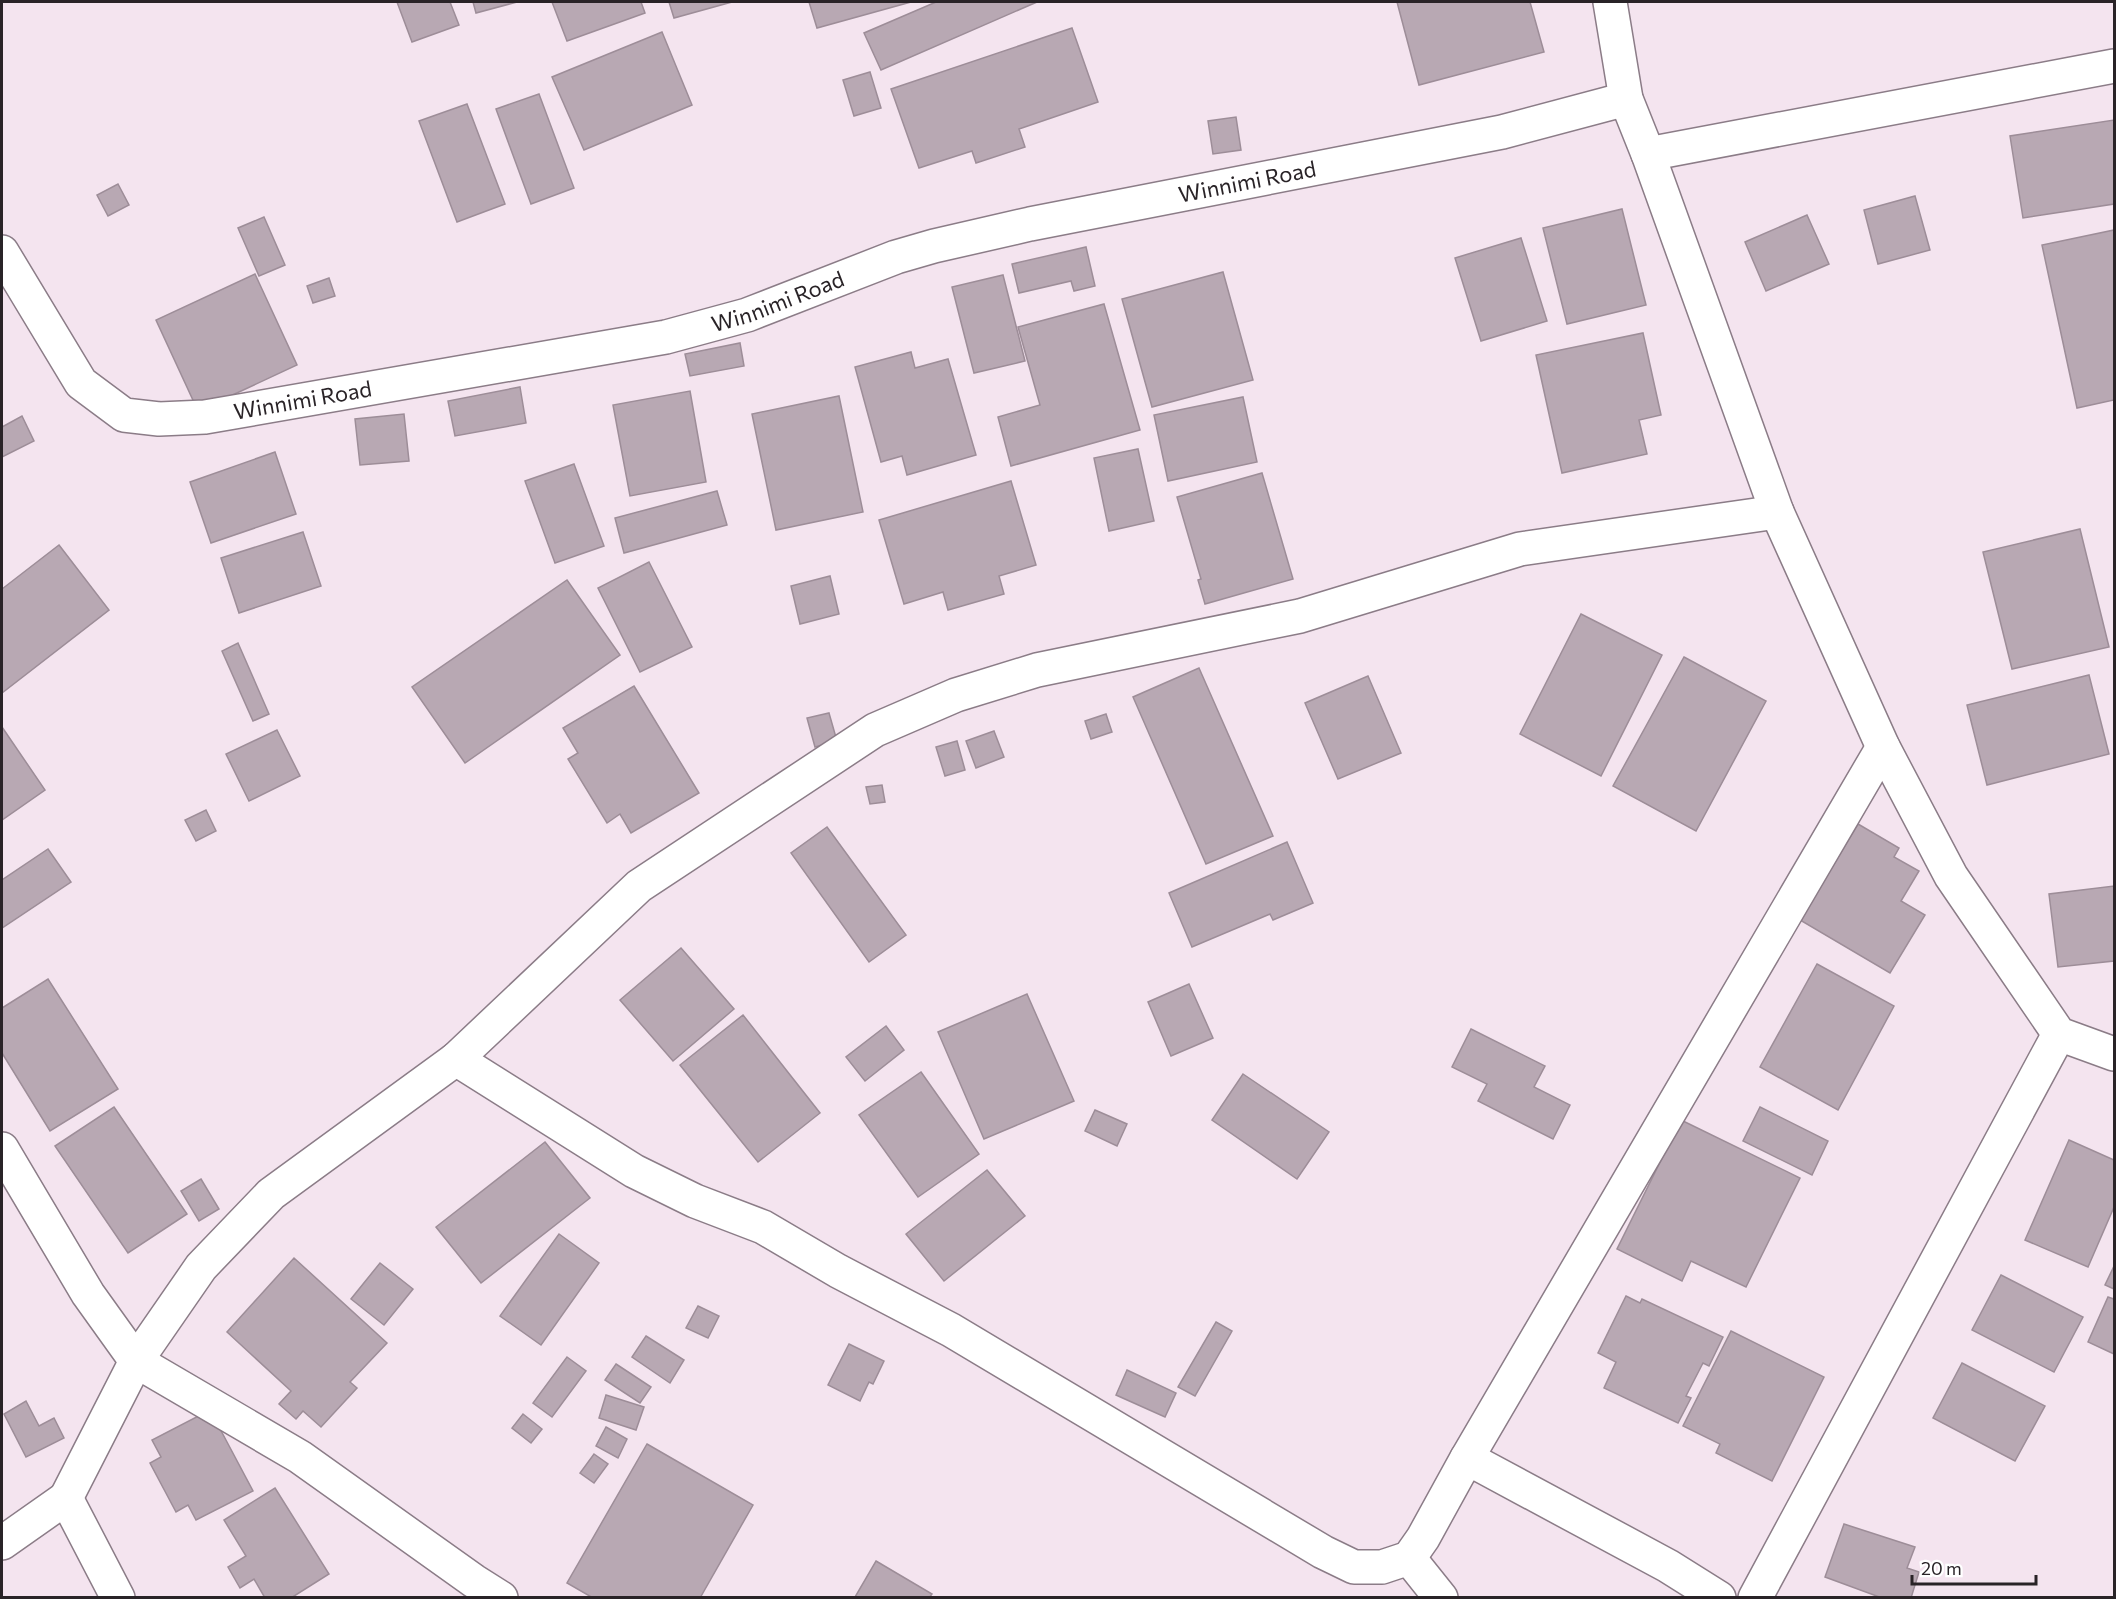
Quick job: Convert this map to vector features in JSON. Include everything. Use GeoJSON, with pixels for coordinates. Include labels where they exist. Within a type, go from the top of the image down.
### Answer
{"type":"FeatureCollection","features":[{"type":"Feature","properties":{"kind":"street"},"geometry":{"type":"LineString","coordinates":[[1610,2],[1626,99],[1777,512],[1883,747],[1951,876],[2059,1034],[2115,1054]]}},
{"type":"Feature","properties":{"kind":"street"},"geometry":{"type":"LineString","coordinates":[[1648,154],[2115,66]]}},
{"type":"Feature","properties":{"kind":"street","name":"Winnimi Road"},"geometry":{"type":"LineString","coordinates":[[2,252],[81,383],[124,415],[159,419],[205,417],[666,337],[747,315],[896,257],[934,246],[1030,224],[1502,132],[1626,99]]}},
{"type":"Feature","properties":{"kind":"street"},"geometry":{"type":"LineString","coordinates":[[2,1544],[66,1498],[136,1360],[201,1267],[271,1194],[456,1059],[639,886],[875,730],[956,695],[1037,670],[1300,616],[1520,549],[1777,512]]}},
{"type":"Feature","properties":{"kind":"street"},"geometry":{"type":"LineString","coordinates":[[456,1059],[634,1172],[694,1201],[763,1227],[838,1271],[951,1330],[1323,1552],[1354,1567],[1382,1567],[1409,1558],[1423,1538],[1467,1458],[1883,747]]}},
{"type":"Feature","properties":{"kind":"street"},"geometry":{"type":"LineString","coordinates":[[1755,1598],[2059,1034]]}},
{"type":"Feature","properties":{"kind":"street"},"geometry":{"type":"LineString","coordinates":[[2,1149],[88,1294],[136,1360],[300,1457],[501,1598]]}},
{"type":"Feature","properties":{"kind":"street"},"geometry":{"type":"LineString","coordinates":[[1467,1458],[1668,1566],[1719,1598]]}},
{"type":"Feature","properties":{"kind":"street"},"geometry":{"type":"LineString","coordinates":[[66,1498],[118,1598]]}},
{"type":"Feature","properties":{"kind":"street"},"geometry":{"type":"LineString","coordinates":[[1409,1558],[1442,1598]]}},
{"type":"Feature","properties":{"kind":"building"},"geometry":{"type":"Polygon","coordinates":[[[397,2],[450,2],[459,25],[412,42],[397,2]]]}},
{"type":"Feature","properties":{"kind":"building"},"geometry":{"type":"Polygon","coordinates":[[[473,2],[517,2],[476,13],[473,2]]]}},
{"type":"Feature","properties":{"kind":"building"},"geometry":{"type":"Polygon","coordinates":[[[552,2],[641,2],[645,13],[567,41],[552,2]]]}},
{"type":"Feature","properties":{"kind":"building"},"geometry":{"type":"Polygon","coordinates":[[[669,2],[732,2],[674,18],[669,2]]]}},
{"type":"Feature","properties":{"kind":"building"},"geometry":{"type":"Polygon","coordinates":[[[809,2],[911,2],[817,28],[809,2]]]}},
{"type":"Feature","properties":{"kind":"building"},"geometry":{"type":"Polygon","coordinates":[[[936,2],[1037,2],[881,70],[864,33],[936,2]]]}},
{"type":"Feature","properties":{"kind":"building"},"geometry":{"type":"Polygon","coordinates":[[[1397,2],[1530,2],[1544,52],[1419,85],[1397,2]]]}},
{"type":"Feature","properties":{"kind":"building"},"geometry":{"type":"Polygon","coordinates":[[[1072,28],[1098,102],[1019,129],[1025,147],[976,163],[972,151],[919,168],[891,89],[1072,28]]]}},
{"type":"Feature","properties":{"kind":"building"},"geometry":{"type":"Polygon","coordinates":[[[662,32],[692,105],[584,150],[552,77],[662,32]]]}},
{"type":"Feature","properties":{"kind":"building"},"geometry":{"type":"Polygon","coordinates":[[[870,72],[881,108],[854,116],[843,80],[870,72]]]}},
{"type":"Feature","properties":{"kind":"building"},"geometry":{"type":"Polygon","coordinates":[[[539,94],[574,188],[531,204],[496,109],[539,94]]]}},
{"type":"Feature","properties":{"kind":"building"},"geometry":{"type":"Polygon","coordinates":[[[467,104],[505,204],[457,222],[419,121],[467,104]]]}},
{"type":"Feature","properties":{"kind":"building"},"geometry":{"type":"Polygon","coordinates":[[[1236,117],[1241,150],[1213,154],[1208,121],[1236,117]]]}},
{"type":"Feature","properties":{"kind":"building"},"geometry":{"type":"Polygon","coordinates":[[[2114,120],[2114,204],[2023,218],[2010,136],[2114,120]]]}},
{"type":"Feature","properties":{"kind":"building"},"geometry":{"type":"Polygon","coordinates":[[[118,184],[129,205],[108,216],[97,195],[118,184]]]}},
{"type":"Feature","properties":{"kind":"building"},"geometry":{"type":"Polygon","coordinates":[[[1915,196],[1930,250],[1878,264],[1864,210],[1915,196]]]}},
{"type":"Feature","properties":{"kind":"building"},"geometry":{"type":"Polygon","coordinates":[[[1622,209],[1646,305],[1567,324],[1543,228],[1622,209]]]}},
{"type":"Feature","properties":{"kind":"building"},"geometry":{"type":"Polygon","coordinates":[[[1807,215],[1829,264],[1766,291],[1745,242],[1807,215]]]}},
{"type":"Feature","properties":{"kind":"building"},"geometry":{"type":"Polygon","coordinates":[[[264,217],[285,265],[259,276],[238,228],[264,217]]]}},
{"type":"Feature","properties":{"kind":"building"},"geometry":{"type":"Polygon","coordinates":[[[2114,230],[2114,400],[2077,408],[2042,245],[2114,230]]]}},
{"type":"Feature","properties":{"kind":"building"},"geometry":{"type":"Polygon","coordinates":[[[1521,238],[1547,321],[1481,341],[1455,258],[1521,238]]]}},
{"type":"Feature","properties":{"kind":"building"},"geometry":{"type":"Polygon","coordinates":[[[1086,247],[1095,286],[1074,291],[1071,281],[1019,293],[1012,264],[1086,247]]]}},
{"type":"Feature","properties":{"kind":"building"},"geometry":{"type":"Polygon","coordinates":[[[1223,272],[1253,380],[1152,407],[1122,299],[1223,272]]]}},
{"type":"Feature","properties":{"kind":"building"},"geometry":{"type":"Polygon","coordinates":[[[255,274],[297,365],[198,411],[156,320],[255,274]]]}},
{"type":"Feature","properties":{"kind":"building"},"geometry":{"type":"Polygon","coordinates":[[[1003,275],[1025,361],[974,373],[952,287],[1003,275]]]}},
{"type":"Feature","properties":{"kind":"building"},"geometry":{"type":"Polygon","coordinates":[[[329,278],[335,296],[313,303],[307,286],[329,278]]]}},
{"type":"Feature","properties":{"kind":"building"},"geometry":{"type":"Polygon","coordinates":[[[1104,304],[1140,430],[1011,466],[998,417],[1040,405],[1018,327],[1104,304]]]}},
{"type":"Feature","properties":{"kind":"building"},"geometry":{"type":"Polygon","coordinates":[[[1643,333],[1661,415],[1639,420],[1647,454],[1562,473],[1536,355],[1643,333]]]}},
{"type":"Feature","properties":{"kind":"building"},"geometry":{"type":"Polygon","coordinates":[[[740,343],[744,366],[690,376],[685,354],[740,343]]]}},
{"type":"Feature","properties":{"kind":"building"},"geometry":{"type":"Polygon","coordinates":[[[911,352],[915,368],[948,359],[976,455],[907,475],[902,456],[881,462],[855,367],[911,352]]]}},
{"type":"Feature","properties":{"kind":"building"},"geometry":{"type":"Polygon","coordinates":[[[520,387],[526,423],[455,436],[448,401],[520,387]]]}},
{"type":"Feature","properties":{"kind":"building"},"geometry":{"type":"Polygon","coordinates":[[[690,391],[706,482],[630,496],[613,405],[690,391]]]}},
{"type":"Feature","properties":{"kind":"building"},"geometry":{"type":"Polygon","coordinates":[[[839,396],[863,512],[776,530],[752,414],[839,396]]]}},
{"type":"Feature","properties":{"kind":"building"},"geometry":{"type":"Polygon","coordinates":[[[1243,397],[1257,462],[1168,481],[1154,415],[1243,397]]]}},
{"type":"Feature","properties":{"kind":"building"},"geometry":{"type":"Polygon","coordinates":[[[404,414],[409,461],[360,465],[355,419],[404,414]]]}},
{"type":"Feature","properties":{"kind":"building"},"geometry":{"type":"Polygon","coordinates":[[[22,416],[34,441],[2,457],[2,427],[22,416]]]}},
{"type":"Feature","properties":{"kind":"building"},"geometry":{"type":"Polygon","coordinates":[[[1138,449],[1154,521],[1109,531],[1094,458],[1138,449]]]}},
{"type":"Feature","properties":{"kind":"building"},"geometry":{"type":"Polygon","coordinates":[[[275,452],[296,514],[211,543],[190,482],[275,452]]]}},
{"type":"Feature","properties":{"kind":"building"},"geometry":{"type":"Polygon","coordinates":[[[574,464],[604,546],[555,563],[525,481],[574,464]]]}},
{"type":"Feature","properties":{"kind":"building"},"geometry":{"type":"Polygon","coordinates":[[[1262,473],[1293,579],[1205,604],[1198,580],[1201,579],[1177,497],[1262,473]]]}},
{"type":"Feature","properties":{"kind":"building"},"geometry":{"type":"Polygon","coordinates":[[[1011,481],[1036,565],[999,576],[1004,594],[948,610],[943,592],[904,604],[879,520],[1011,481]]]}},
{"type":"Feature","properties":{"kind":"building"},"geometry":{"type":"Polygon","coordinates":[[[717,491],[727,525],[624,553],[615,518],[717,491]]]}},
{"type":"Feature","properties":{"kind":"building"},"geometry":{"type":"Polygon","coordinates":[[[2080,529],[2109,647],[2012,669],[1983,552],[2080,529]]]}},
{"type":"Feature","properties":{"kind":"building"},"geometry":{"type":"Polygon","coordinates":[[[303,532],[321,586],[239,613],[221,558],[303,532]]]}},
{"type":"Feature","properties":{"kind":"building"},"geometry":{"type":"Polygon","coordinates":[[[59,545],[109,610],[2,693],[2,589],[59,545]]]}},
{"type":"Feature","properties":{"kind":"building"},"geometry":{"type":"Polygon","coordinates":[[[649,562],[692,647],[640,672],[598,588],[649,562]]]}},
{"type":"Feature","properties":{"kind":"building"},"geometry":{"type":"Polygon","coordinates":[[[830,576],[839,614],[800,624],[791,586],[830,576]]]}},
{"type":"Feature","properties":{"kind":"building"},"geometry":{"type":"Polygon","coordinates":[[[567,580],[620,655],[465,763],[412,687],[567,580]]]}},
{"type":"Feature","properties":{"kind":"building"},"geometry":{"type":"Polygon","coordinates":[[[1581,614],[1662,655],[1601,776],[1520,734],[1581,614]]]}},
{"type":"Feature","properties":{"kind":"building"},"geometry":{"type":"Polygon","coordinates":[[[238,643],[269,714],[253,721],[222,651],[238,643]]]}},
{"type":"Feature","properties":{"kind":"building"},"geometry":{"type":"Polygon","coordinates":[[[1684,657],[1766,701],[1696,831],[1613,786],[1684,657]]]}},
{"type":"Feature","properties":{"kind":"building"},"geometry":{"type":"Polygon","coordinates":[[[1199,668],[1273,836],[1206,864],[1133,697],[1199,668]]]}},
{"type":"Feature","properties":{"kind":"building"},"geometry":{"type":"Polygon","coordinates":[[[2089,675],[2109,754],[1987,785],[1967,705],[2089,675]]]}},
{"type":"Feature","properties":{"kind":"building"},"geometry":{"type":"Polygon","coordinates":[[[1368,676],[1401,753],[1338,779],[1305,703],[1368,676]]]}},
{"type":"Feature","properties":{"kind":"building"},"geometry":{"type":"Polygon","coordinates":[[[634,686],[699,793],[631,833],[620,814],[607,823],[568,759],[578,753],[563,728],[634,686]]]}},
{"type":"Feature","properties":{"kind":"building"},"geometry":{"type":"Polygon","coordinates":[[[829,713],[837,741],[815,747],[807,718],[829,713]]]}},
{"type":"Feature","properties":{"kind":"building"},"geometry":{"type":"Polygon","coordinates":[[[1106,714],[1112,732],[1091,739],[1085,721],[1106,714]]]}},
{"type":"Feature","properties":{"kind":"building"},"geometry":{"type":"Polygon","coordinates":[[[2,727],[45,790],[2,820],[2,727]]]}},
{"type":"Feature","properties":{"kind":"building"},"geometry":{"type":"Polygon","coordinates":[[[277,730],[300,776],[249,801],[226,754],[277,730]]]}},
{"type":"Feature","properties":{"kind":"building"},"geometry":{"type":"Polygon","coordinates":[[[994,731],[1004,757],[976,768],[966,741],[994,731]]]}},
{"type":"Feature","properties":{"kind":"building"},"geometry":{"type":"Polygon","coordinates":[[[957,741],[965,770],[945,776],[936,747],[957,741]]]}},
{"type":"Feature","properties":{"kind":"building"},"geometry":{"type":"Polygon","coordinates":[[[882,785],[885,802],[870,804],[866,787],[882,785]]]}},
{"type":"Feature","properties":{"kind":"building"},"geometry":{"type":"Polygon","coordinates":[[[206,810],[216,831],[196,841],[185,820],[206,810]]]}},
{"type":"Feature","properties":{"kind":"building"},"geometry":{"type":"Polygon","coordinates":[[[1858,824],[1899,848],[1894,857],[1919,871],[1901,901],[1925,915],[1890,973],[1800,920],[1858,824]]]}},
{"type":"Feature","properties":{"kind":"building"},"geometry":{"type":"Polygon","coordinates":[[[827,827],[906,935],[869,962],[791,853],[827,827]]]}},
{"type":"Feature","properties":{"kind":"building"},"geometry":{"type":"Polygon","coordinates":[[[1287,842],[1313,903],[1273,920],[1270,914],[1192,947],[1169,893],[1287,842]]]}},
{"type":"Feature","properties":{"kind":"building"},"geometry":{"type":"Polygon","coordinates":[[[48,849],[71,882],[2,928],[2,880],[48,849]]]}},
{"type":"Feature","properties":{"kind":"building"},"geometry":{"type":"Polygon","coordinates":[[[2114,886],[2114,961],[2058,967],[2049,894],[2114,886]]]}},
{"type":"Feature","properties":{"kind":"building"},"geometry":{"type":"Polygon","coordinates":[[[681,948],[734,1009],[673,1061],[620,1000],[681,948]]]}},
{"type":"Feature","properties":{"kind":"building"},"geometry":{"type":"Polygon","coordinates":[[[1817,964],[1894,1006],[1838,1110],[1760,1067],[1817,964]]]}},
{"type":"Feature","properties":{"kind":"building"},"geometry":{"type":"Polygon","coordinates":[[[48,979],[118,1089],[50,1131],[2,1053],[2,1008],[48,979]]]}},
{"type":"Feature","properties":{"kind":"building"},"geometry":{"type":"Polygon","coordinates":[[[1189,984],[1213,1038],[1171,1056],[1148,1002],[1189,984]]]}},
{"type":"Feature","properties":{"kind":"building"},"geometry":{"type":"Polygon","coordinates":[[[1027,994],[1074,1101],[984,1139],[938,1032],[1027,994]]]}},
{"type":"Feature","properties":{"kind":"building"},"geometry":{"type":"Polygon","coordinates":[[[743,1015],[820,1113],[758,1162],[680,1065],[743,1015]]]}},
{"type":"Feature","properties":{"kind":"building"},"geometry":{"type":"Polygon","coordinates":[[[886,1026],[904,1050],[865,1081],[846,1057],[886,1026]]]}},
{"type":"Feature","properties":{"kind":"building"},"geometry":{"type":"Polygon","coordinates":[[[1471,1029],[1545,1066],[1534,1087],[1570,1105],[1553,1139],[1478,1101],[1487,1084],[1452,1067],[1471,1029]]]}},
{"type":"Feature","properties":{"kind":"building"},"geometry":{"type":"Polygon","coordinates":[[[921,1072],[979,1154],[918,1197],[859,1115],[921,1072]]]}},
{"type":"Feature","properties":{"kind":"building"},"geometry":{"type":"Polygon","coordinates":[[[1243,1074],[1329,1132],[1297,1179],[1212,1120],[1243,1074]]]}},
{"type":"Feature","properties":{"kind":"building"},"geometry":{"type":"Polygon","coordinates":[[[114,1107],[187,1214],[128,1253],[55,1146],[114,1107]]]}},
{"type":"Feature","properties":{"kind":"building"},"geometry":{"type":"Polygon","coordinates":[[[1760,1107],[1828,1141],[1812,1175],[1743,1141],[1760,1107]]]}},
{"type":"Feature","properties":{"kind":"building"},"geometry":{"type":"Polygon","coordinates":[[[1095,1110],[1127,1124],[1117,1146],[1085,1131],[1095,1110]]]}},
{"type":"Feature","properties":{"kind":"building"},"geometry":{"type":"Polygon","coordinates":[[[1681,1120],[1800,1178],[1746,1287],[1691,1261],[1682,1281],[1617,1249],[1681,1120]]]}},
{"type":"Feature","properties":{"kind":"building"},"geometry":{"type":"Polygon","coordinates":[[[2069,1140],[2114,1160],[2114,1207],[2088,1267],[2025,1240],[2069,1140]]]}},
{"type":"Feature","properties":{"kind":"building"},"geometry":{"type":"Polygon","coordinates":[[[545,1142],[590,1198],[481,1283],[436,1227],[545,1142]]]}},
{"type":"Feature","properties":{"kind":"building"},"geometry":{"type":"Polygon","coordinates":[[[987,1170],[1025,1216],[944,1281],[906,1234],[987,1170]]]}},
{"type":"Feature","properties":{"kind":"building"},"geometry":{"type":"Polygon","coordinates":[[[201,1179],[219,1209],[199,1221],[181,1191],[201,1179]]]}},
{"type":"Feature","properties":{"kind":"building"},"geometry":{"type":"Polygon","coordinates":[[[559,1234],[599,1263],[541,1345],[500,1316],[559,1234]]]}},
{"type":"Feature","properties":{"kind":"building"},"geometry":{"type":"Polygon","coordinates":[[[294,1258],[387,1343],[350,1382],[357,1388],[321,1427],[303,1411],[296,1419],[279,1404],[291,1391],[227,1332],[294,1258]]]}},
{"type":"Feature","properties":{"kind":"building"},"geometry":{"type":"Polygon","coordinates":[[[380,1263],[413,1289],[384,1325],[351,1299],[380,1263]]]}},
{"type":"Feature","properties":{"kind":"building"},"geometry":{"type":"Polygon","coordinates":[[[2114,1266],[2114,1289],[2105,1285],[2114,1266]]]}},
{"type":"Feature","properties":{"kind":"building"},"geometry":{"type":"Polygon","coordinates":[[[2001,1275],[2083,1317],[2054,1372],[1972,1330],[2001,1275]]]}},
{"type":"Feature","properties":{"kind":"building"},"geometry":{"type":"Polygon","coordinates":[[[1626,1296],[1640,1303],[1642,1299],[1723,1337],[1709,1366],[1703,1363],[1686,1396],[1691,1398],[1678,1423],[1604,1388],[1616,1362],[1598,1353],[1626,1296]]]}},
{"type":"Feature","properties":{"kind":"building"},"geometry":{"type":"Polygon","coordinates":[[[2108,1297],[2114,1299],[2114,1354],[2088,1342],[2108,1297]]]}},
{"type":"Feature","properties":{"kind":"building"},"geometry":{"type":"Polygon","coordinates":[[[698,1306],[719,1316],[708,1338],[686,1328],[698,1306]]]}},
{"type":"Feature","properties":{"kind":"building"},"geometry":{"type":"Polygon","coordinates":[[[1216,1322],[1232,1331],[1195,1396],[1178,1387],[1216,1322]]]}},
{"type":"Feature","properties":{"kind":"building"},"geometry":{"type":"Polygon","coordinates":[[[1731,1331],[1824,1377],[1772,1481],[1716,1453],[1720,1444],[1683,1426],[1731,1331]]]}},
{"type":"Feature","properties":{"kind":"building"},"geometry":{"type":"Polygon","coordinates":[[[646,1336],[684,1360],[670,1383],[632,1357],[646,1336]]]}},
{"type":"Feature","properties":{"kind":"building"},"geometry":{"type":"Polygon","coordinates":[[[849,1344],[884,1361],[873,1384],[869,1382],[860,1401],[828,1385],[849,1344]]]}},
{"type":"Feature","properties":{"kind":"building"},"geometry":{"type":"Polygon","coordinates":[[[567,1357],[586,1371],[552,1417],[533,1403],[567,1357]]]}},
{"type":"Feature","properties":{"kind":"building"},"geometry":{"type":"Polygon","coordinates":[[[1962,1363],[2045,1406],[2015,1461],[1933,1418],[1962,1363]]]}},
{"type":"Feature","properties":{"kind":"building"},"geometry":{"type":"Polygon","coordinates":[[[616,1364],[651,1387],[640,1403],[605,1380],[616,1364]]]}},
{"type":"Feature","properties":{"kind":"building"},"geometry":{"type":"Polygon","coordinates":[[[1127,1370],[1176,1393],[1165,1417],[1116,1395],[1127,1370]]]}},
{"type":"Feature","properties":{"kind":"building"},"geometry":{"type":"Polygon","coordinates":[[[606,1395],[644,1407],[636,1430],[599,1418],[606,1395]]]}},
{"type":"Feature","properties":{"kind":"building"},"geometry":{"type":"Polygon","coordinates":[[[26,1401],[39,1426],[54,1418],[64,1438],[26,1457],[4,1414],[26,1401]]]}},
{"type":"Feature","properties":{"kind":"building"},"geometry":{"type":"Polygon","coordinates":[[[210,1410],[253,1491],[196,1520],[188,1505],[176,1512],[150,1463],[161,1457],[152,1440],[210,1410]]]}},
{"type":"Feature","properties":{"kind":"building"},"geometry":{"type":"Polygon","coordinates":[[[523,1414],[542,1429],[531,1443],[512,1428],[523,1414]]]}},
{"type":"Feature","properties":{"kind":"building"},"geometry":{"type":"Polygon","coordinates":[[[606,1427],[627,1439],[618,1458],[596,1446],[606,1427]]]}},
{"type":"Feature","properties":{"kind":"building"},"geometry":{"type":"Polygon","coordinates":[[[647,1444],[753,1505],[700,1598],[593,1598],[567,1583],[647,1444]]]}},
{"type":"Feature","properties":{"kind":"building"},"geometry":{"type":"Polygon","coordinates":[[[594,1454],[608,1464],[594,1483],[580,1473],[594,1454]]]}},
{"type":"Feature","properties":{"kind":"building"},"geometry":{"type":"Polygon","coordinates":[[[275,1488],[329,1574],[291,1598],[265,1598],[254,1579],[240,1588],[228,1567],[246,1556],[224,1520],[275,1488]]]}},
{"type":"Feature","properties":{"kind":"building"},"geometry":{"type":"Polygon","coordinates":[[[1844,1524],[1915,1547],[1907,1568],[1919,1572],[1911,1598],[1882,1598],[1825,1577],[1844,1524]]]}},
{"type":"Feature","properties":{"kind":"building"},"geometry":{"type":"Polygon","coordinates":[[[876,1561],[932,1594],[929,1598],[855,1597],[876,1561]]]}}]}
